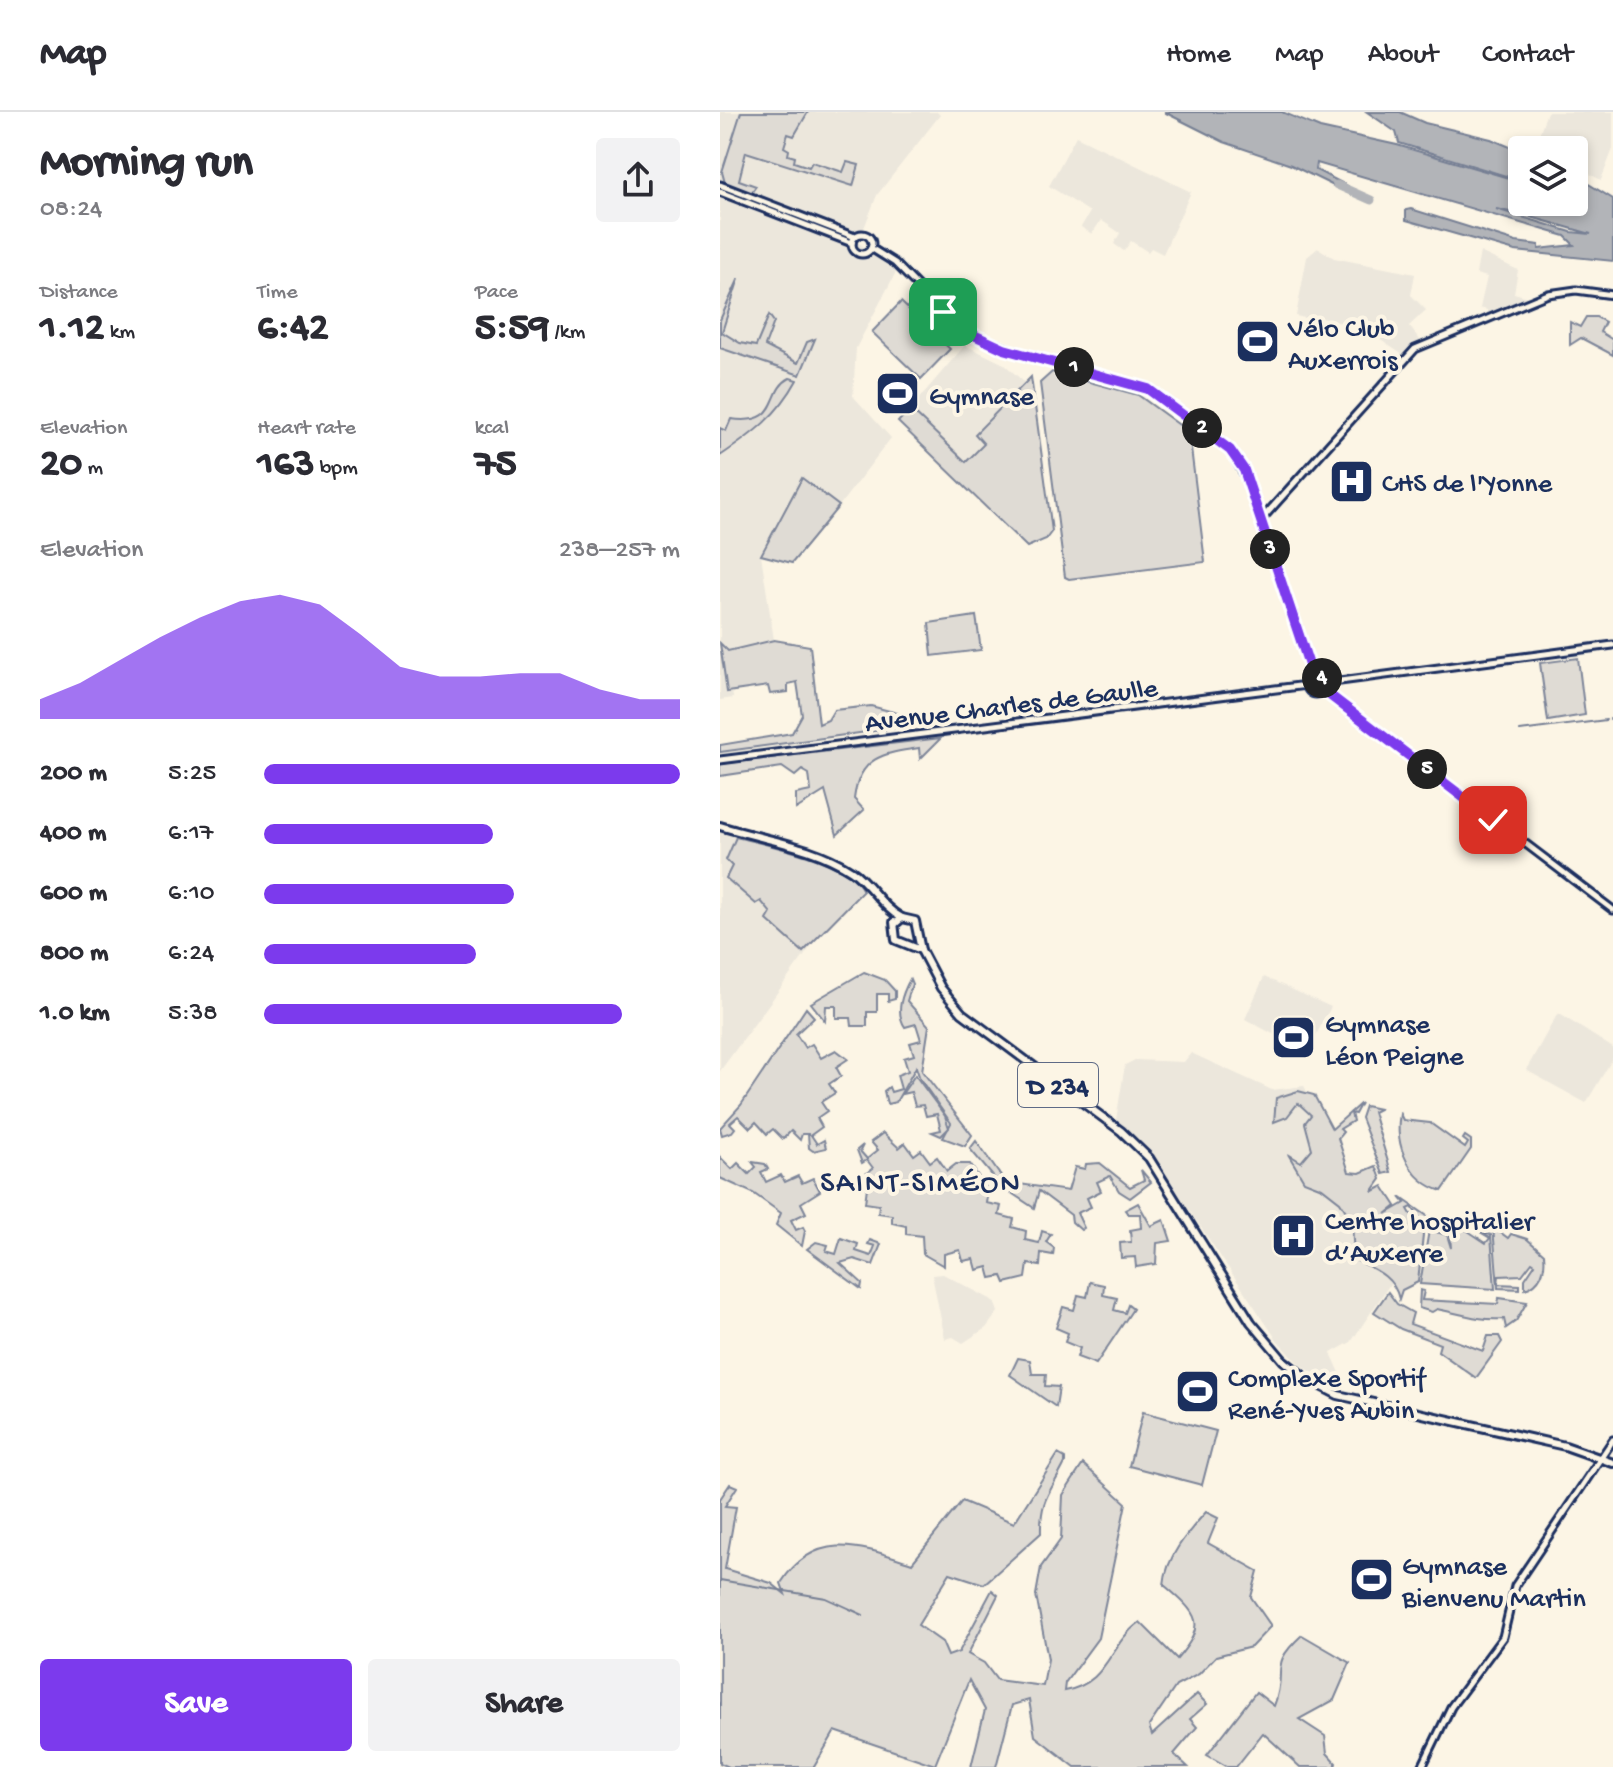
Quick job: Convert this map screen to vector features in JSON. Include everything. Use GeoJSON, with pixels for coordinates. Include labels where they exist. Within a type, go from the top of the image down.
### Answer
{"type":"FeatureCollection","features":[{"type":"Feature","properties":{"kind":"main road"},"geometry":{"type":"LineString","coordinates":[[720,826],[806,849],[836,862],[866,881],[891,911],[915,921],[919,935],[908,945]]}},
{"type":"Feature","properties":{"kind":"main road"},"geometry":{"type":"LineString","coordinates":[[891,911],[896,940],[921,950]]}},
{"type":"Feature","properties":{"kind":"main road"},"geometry":{"type":"LineString","coordinates":[[895,924],[902,918]]}},
{"type":"Feature","properties":{"kind":"main road","name":"D 234"},"geometry":{"type":"LineString","coordinates":[[919,935],[921,950],[941,988],[962,1013],[1103,1117],[1149,1158],[1270,1347],[1307,1379],[1357,1401],[1555,1444],[1613,1463]]}},
{"type":"Feature","properties":{"kind":"street"},"geometry":{"type":"LineString","coordinates":[[720,185],[854,240],[859,253],[871,248]]}},
{"type":"Feature","properties":{"kind":"street"},"geometry":{"type":"LineString","coordinates":[[720,192],[854,240],[868,236],[871,248],[895,263],[943,312],[976,336],[1018,353],[1137,384],[1170,402],[1233,453],[1244,470],[1313,677]]}},
{"type":"Feature","properties":{"kind":"street"},"geometry":{"type":"LineString","coordinates":[[1261,521],[1415,349],[1559,292],[1576,290],[1613,295]]}},
{"type":"Feature","properties":{"kind":"street"},"geometry":{"type":"LineString","coordinates":[[1325,683],[1612,646]]}},
{"type":"Feature","properties":{"kind":"street"},"geometry":{"type":"LineString","coordinates":[[1323,690],[1313,693],[1307,685],[1313,677],[1319,676],[1325,683]]}},
{"type":"Feature","properties":{"kind":"street"},"geometry":{"type":"LineString","coordinates":[[1323,690],[1325,683]]}},
{"type":"Feature","properties":{"kind":"street","name":"Avenue Charles de Gaulle"},"geometry":{"type":"LineString","coordinates":[[720,760],[1307,685]]}},
{"type":"Feature","properties":{"kind":"street"},"geometry":{"type":"LineString","coordinates":[[1323,690],[1613,910]]}},
{"type":"Feature","properties":{"kind":"street"},"geometry":{"type":"LineString","coordinates":[[1422,1767],[1455,1700],[1503,1637],[1515,1586],[1613,1440]]}},
{"type":"Feature","properties":{"kind":"shaded area"},"geometry":{"type":"Polygon","coordinates":[[[720,112],[937,112],[940,115],[877,195],[864,228],[853,232],[720,180],[720,112]]]}},
{"type":"Feature","properties":{"kind":"shaded area"},"geometry":{"type":"Polygon","coordinates":[[[741,112],[808,112],[794,136],[788,134],[784,147],[789,150],[788,155],[795,157],[794,162],[809,167],[812,162],[843,172],[847,162],[859,165],[853,186],[746,152],[739,180],[756,186],[751,193],[725,183],[722,172],[741,112]]]}},
{"type":"Feature","properties":{"kind":"shaded area"},"geometry":{"type":"Polygon","coordinates":[[[1164,112],[1282,112],[1320,128],[1397,145],[1508,178],[1508,212],[1496,209],[1508,213],[1508,216],[1519,216],[1571,232],[1591,234],[1531,216],[1588,216],[1588,184],[1613,199],[1613,261],[1515,251],[1406,220],[1406,210],[1411,209],[1516,242],[1539,245],[1539,249],[1574,245],[1565,236],[1317,163],[1316,170],[1348,186],[1346,192],[1291,165],[1224,142],[1164,112]]]}},
{"type":"Feature","properties":{"kind":"shaded area"},"geometry":{"type":"Polygon","coordinates":[[[1367,112],[1400,112],[1425,123],[1508,146],[1508,177],[1399,143],[1396,132],[1367,112]]]}},
{"type":"Feature","properties":{"kind":"shaded area"},"geometry":{"type":"Polygon","coordinates":[[[1547,112],[1613,112],[1613,149],[1601,180],[1588,173],[1588,136],[1539,136],[1547,112]]]}},
{"type":"Feature","properties":{"kind":"shaded area"},"geometry":{"type":"Polygon","coordinates":[[[1076,136],[1191,192],[1163,254],[1151,248],[1148,252],[1131,241],[1124,251],[1114,244],[1120,233],[1101,220],[1092,234],[1081,227],[1090,212],[1049,186],[1076,136]]]}},
{"type":"Feature","properties":{"kind":"shaded area"},"geometry":{"type":"Polygon","coordinates":[[[720,198],[848,246],[859,243],[896,272],[856,348],[853,396],[891,438],[839,506],[802,479],[761,555],[774,640],[728,651],[733,698],[720,700],[720,198]]]}},
{"type":"Feature","properties":{"kind":"shaded area"},"geometry":{"type":"Polygon","coordinates":[[[1318,248],[1334,258],[1415,274],[1411,295],[1426,310],[1409,326],[1420,340],[1403,355],[1364,329],[1322,318],[1318,321],[1296,316],[1307,257],[1318,248]]]}},
{"type":"Feature","properties":{"kind":"shaded area"},"geometry":{"type":"Polygon","coordinates":[[[1480,252],[1518,270],[1514,293],[1528,297],[1487,314],[1487,310],[1480,308],[1487,277],[1476,274],[1480,252]]]}},
{"type":"Feature","properties":{"kind":"shaded area"},"geometry":{"type":"Polygon","coordinates":[[[739,278],[722,332],[740,343],[756,346],[769,315],[774,322],[765,346],[798,363],[807,342],[815,339],[800,375],[720,348],[720,320],[739,278]]]}},
{"type":"Feature","properties":{"kind":"shaded area"},"geometry":{"type":"Polygon","coordinates":[[[901,302],[950,349],[921,379],[872,332],[901,302]]]}},
{"type":"Feature","properties":{"kind":"shaded area"},"geometry":{"type":"Polygon","coordinates":[[[1586,317],[1596,317],[1605,322],[1600,332],[1613,340],[1613,355],[1581,338],[1570,345],[1570,322],[1580,327],[1586,317]]]}},
{"type":"Feature","properties":{"kind":"shaded area"},"geometry":{"type":"Polygon","coordinates":[[[965,345],[1004,364],[1025,383],[976,434],[984,443],[966,463],[910,409],[965,345]]]}},
{"type":"Feature","properties":{"kind":"shaded area"},"geometry":{"type":"Polygon","coordinates":[[[1052,372],[1138,395],[1189,432],[1205,562],[1069,579],[1065,577],[1040,383],[1052,372]]]}},
{"type":"Feature","properties":{"kind":"shaded area"},"geometry":{"type":"Polygon","coordinates":[[[1031,377],[1052,531],[1046,539],[1027,547],[898,422],[910,409],[966,462],[984,444],[975,434],[1031,377]]]}},
{"type":"Feature","properties":{"kind":"shaded area"},"geometry":{"type":"Polygon","coordinates":[[[790,378],[797,380],[773,414],[720,456],[720,428],[726,431],[731,419],[747,420],[766,413],[782,384],[790,378]]]}},
{"type":"Feature","properties":{"kind":"shaded area"},"geometry":{"type":"Polygon","coordinates":[[[802,478],[839,506],[792,563],[761,555],[802,478]]]}},
{"type":"Feature","properties":{"kind":"shaded area"},"geometry":{"type":"Polygon","coordinates":[[[976,616],[981,650],[932,656],[929,623],[976,616]]]}},
{"type":"Feature","properties":{"kind":"shaded area"},"geometry":{"type":"Polygon","coordinates":[[[774,640],[810,646],[819,724],[828,720],[834,710],[871,706],[905,715],[911,726],[720,752],[720,745],[792,733],[802,715],[797,682],[788,684],[788,692],[770,694],[768,686],[727,692],[720,643],[728,651],[774,640]]]}},
{"type":"Feature","properties":{"kind":"shaded area"},"geometry":{"type":"Polygon","coordinates":[[[1578,658],[1585,715],[1548,721],[1540,663],[1578,658]]]}},
{"type":"Feature","properties":{"kind":"shaded area"},"geometry":{"type":"Polygon","coordinates":[[[941,738],[920,759],[919,748],[884,755],[867,766],[861,774],[854,799],[864,810],[837,835],[825,791],[796,809],[796,794],[811,791],[809,774],[802,770],[795,776],[782,767],[720,776],[720,764],[941,738]]]}},
{"type":"Feature","properties":{"kind":"shaded area"},"geometry":{"type":"Polygon","coordinates":[[[720,832],[808,861],[820,934],[720,1071],[720,832]]]}},
{"type":"Feature","properties":{"kind":"shaded area"},"geometry":{"type":"Polygon","coordinates":[[[736,837],[826,863],[856,880],[863,891],[803,952],[767,920],[771,913],[761,901],[756,904],[726,878],[732,866],[726,860],[736,837]]]}},
{"type":"Feature","properties":{"kind":"shaded area"},"geometry":{"type":"Polygon","coordinates":[[[864,972],[885,980],[895,991],[895,999],[888,1001],[888,994],[877,994],[877,1012],[867,1012],[867,1026],[852,1026],[851,1018],[836,1018],[836,1006],[826,1006],[825,1021],[811,1003],[864,972]]]}},
{"type":"Feature","properties":{"kind":"shaded area"},"geometry":{"type":"Polygon","coordinates":[[[1264,977],[1331,1007],[1307,1052],[1245,1019],[1264,977]]]}},
{"type":"Feature","properties":{"kind":"shaded area"},"geometry":{"type":"Polygon","coordinates":[[[910,979],[912,984],[907,1001],[929,1026],[922,1071],[972,1135],[965,1146],[943,1138],[951,1123],[920,1079],[916,1067],[896,1102],[887,1104],[884,1091],[889,1087],[891,1092],[901,1089],[897,1075],[908,1071],[904,1058],[914,1055],[910,1043],[921,1040],[916,1024],[905,1027],[900,1015],[902,997],[910,979]]]}},
{"type":"Feature","properties":{"kind":"shaded area"},"geometry":{"type":"Polygon","coordinates":[[[806,1008],[814,1017],[796,1034],[805,1048],[812,1044],[821,1058],[836,1050],[848,1059],[836,1067],[841,1076],[829,1084],[835,1093],[821,1102],[827,1111],[817,1118],[822,1127],[811,1135],[817,1144],[824,1140],[826,1148],[813,1151],[809,1148],[808,1134],[802,1134],[800,1140],[791,1131],[783,1139],[773,1129],[767,1134],[756,1122],[750,1128],[738,1116],[730,1123],[735,1128],[732,1132],[722,1135],[720,1128],[741,1105],[806,1008]]]}},
{"type":"Feature","properties":{"kind":"shaded area"},"geometry":{"type":"Polygon","coordinates":[[[1558,1013],[1613,1048],[1613,1058],[1586,1103],[1526,1070],[1558,1013]]]}},
{"type":"Feature","properties":{"kind":"shaded area","name":"Centre hospitalier d’Auxerre"},"geometry":{"type":"Polygon","coordinates":[[[1191,1053],[1272,1090],[1304,1086],[1400,1269],[1351,1342],[1331,1353],[1341,1375],[1334,1385],[1300,1365],[1277,1340],[1152,1155],[1116,1120],[1125,1065],[1135,1060],[1184,1062],[1191,1053]]]}},
{"type":"Feature","properties":{"kind":"shaded area"},"geometry":{"type":"Polygon","coordinates":[[[915,1075],[945,1116],[949,1128],[941,1136],[932,1132],[941,1130],[937,1114],[926,1116],[923,1105],[915,1106],[911,1092],[902,1094],[915,1075]]]}},
{"type":"Feature","properties":{"kind":"shaded area"},"geometry":{"type":"Polygon","coordinates":[[[1298,1091],[1314,1095],[1332,1129],[1361,1103],[1355,1114],[1351,1113],[1353,1121],[1340,1129],[1343,1132],[1338,1138],[1349,1172],[1360,1173],[1376,1166],[1381,1179],[1372,1192],[1383,1186],[1396,1206],[1386,1214],[1405,1203],[1400,1197],[1430,1218],[1427,1229],[1412,1207],[1408,1209],[1423,1235],[1418,1282],[1402,1290],[1399,1299],[1388,1279],[1354,1259],[1352,1221],[1340,1202],[1322,1188],[1304,1181],[1288,1154],[1301,1162],[1312,1149],[1305,1123],[1311,1115],[1298,1103],[1287,1117],[1274,1122],[1276,1098],[1298,1091]]]}},
{"type":"Feature","properties":{"kind":"shaded area"},"geometry":{"type":"Polygon","coordinates":[[[1365,1106],[1379,1109],[1373,1112],[1391,1172],[1383,1174],[1361,1118],[1365,1106]]]}},
{"type":"Feature","properties":{"kind":"shaded area"},"geometry":{"type":"Polygon","coordinates":[[[1400,1114],[1403,1120],[1430,1123],[1465,1148],[1468,1143],[1463,1139],[1465,1136],[1471,1140],[1471,1149],[1442,1191],[1421,1179],[1406,1160],[1399,1138],[1400,1114]]]}},
{"type":"Feature","properties":{"kind":"shaded area"},"geometry":{"type":"Polygon","coordinates":[[[883,1133],[899,1148],[905,1143],[914,1155],[921,1150],[930,1162],[937,1157],[947,1171],[956,1164],[970,1164],[988,1191],[986,1203],[1001,1206],[999,1215],[1014,1219],[1012,1227],[1026,1231],[1025,1240],[1039,1243],[1042,1231],[1051,1234],[1046,1242],[1054,1248],[1053,1255],[1041,1253],[1040,1266],[1028,1264],[1026,1278],[1005,1283],[1002,1276],[991,1278],[988,1267],[977,1270],[974,1259],[963,1261],[960,1250],[944,1254],[944,1266],[923,1254],[922,1236],[906,1234],[906,1226],[892,1223],[892,1215],[878,1213],[879,1205],[865,1203],[867,1187],[862,1177],[873,1168],[867,1160],[862,1163],[857,1150],[863,1145],[860,1151],[867,1159],[878,1150],[871,1142],[883,1133]]]}},
{"type":"Feature","properties":{"kind":"shaded area"},"geometry":{"type":"Polygon","coordinates":[[[976,1141],[1005,1182],[1068,1191],[1075,1167],[1085,1169],[1086,1164],[1100,1163],[1130,1187],[1144,1180],[1141,1170],[1151,1182],[1130,1198],[1119,1191],[1110,1176],[1097,1182],[1101,1191],[1087,1198],[1091,1207],[1077,1213],[1084,1228],[1081,1230],[1072,1222],[1071,1215],[1039,1191],[1034,1208],[1001,1186],[970,1149],[976,1141]]]}},
{"type":"Feature","properties":{"kind":"shaded area"},"geometry":{"type":"Polygon","coordinates":[[[720,1157],[732,1169],[738,1163],[749,1174],[756,1167],[752,1162],[765,1164],[768,1169],[761,1172],[766,1182],[781,1175],[785,1182],[798,1176],[802,1183],[813,1178],[820,1191],[801,1203],[806,1213],[791,1220],[796,1230],[803,1227],[805,1231],[802,1246],[776,1225],[781,1213],[753,1193],[720,1178],[720,1157]]]}},
{"type":"Feature","properties":{"kind":"shaded area"},"geometry":{"type":"Polygon","coordinates":[[[1138,1203],[1151,1226],[1164,1220],[1171,1241],[1157,1243],[1156,1264],[1136,1267],[1135,1257],[1121,1258],[1120,1243],[1131,1242],[1130,1230],[1141,1228],[1140,1214],[1128,1214],[1125,1210],[1138,1203]]]}},
{"type":"Feature","properties":{"kind":"shaded area"},"geometry":{"type":"Polygon","coordinates":[[[1462,1227],[1486,1243],[1490,1238],[1480,1232],[1491,1235],[1495,1289],[1420,1284],[1429,1230],[1447,1235],[1451,1248],[1450,1235],[1462,1227]]]}},
{"type":"Feature","properties":{"kind":"shaded area"},"geometry":{"type":"Polygon","coordinates":[[[1493,1227],[1508,1238],[1511,1234],[1527,1239],[1544,1254],[1541,1275],[1535,1284],[1525,1289],[1525,1279],[1535,1264],[1532,1262],[1522,1275],[1499,1276],[1498,1284],[1520,1285],[1520,1289],[1498,1288],[1493,1227]]]}},
{"type":"Feature","properties":{"kind":"shaded area"},"geometry":{"type":"Polygon","coordinates":[[[841,1238],[858,1244],[856,1251],[871,1256],[875,1246],[868,1244],[870,1240],[881,1244],[873,1265],[854,1259],[840,1263],[862,1283],[861,1289],[807,1249],[816,1242],[828,1245],[826,1251],[836,1254],[841,1238]]]}},
{"type":"Feature","properties":{"kind":"shaded area"},"geometry":{"type":"Polygon","coordinates":[[[943,1274],[994,1301],[998,1312],[986,1328],[963,1343],[953,1337],[945,1339],[932,1275],[943,1274]]]}},
{"type":"Feature","properties":{"kind":"shaded area"},"geometry":{"type":"Polygon","coordinates":[[[1090,1282],[1104,1285],[1103,1295],[1117,1298],[1114,1310],[1125,1313],[1128,1305],[1133,1309],[1096,1364],[1077,1357],[1080,1348],[1065,1342],[1068,1333],[1056,1328],[1063,1307],[1074,1310],[1078,1295],[1087,1297],[1090,1282]]]}},
{"type":"Feature","properties":{"kind":"shaded area"},"geometry":{"type":"Polygon","coordinates":[[[1420,1290],[1424,1291],[1422,1300],[1498,1304],[1499,1298],[1527,1302],[1516,1321],[1506,1328],[1504,1319],[1419,1308],[1420,1290]]]}},
{"type":"Feature","properties":{"kind":"shaded area"},"geometry":{"type":"Polygon","coordinates":[[[1388,1292],[1397,1304],[1413,1313],[1410,1324],[1483,1351],[1488,1336],[1499,1336],[1502,1342],[1476,1378],[1438,1351],[1440,1344],[1401,1329],[1374,1312],[1388,1292]]]}},
{"type":"Feature","properties":{"kind":"shaded area"},"geometry":{"type":"Polygon","coordinates":[[[1018,1358],[1030,1360],[1032,1374],[1046,1374],[1045,1386],[1059,1387],[1056,1407],[1010,1375],[1018,1358]]]}},
{"type":"Feature","properties":{"kind":"shaded area"},"geometry":{"type":"Polygon","coordinates":[[[1143,1412],[1216,1431],[1202,1485],[1129,1466],[1143,1412]]]}},
{"type":"Feature","properties":{"kind":"shaded area"},"geometry":{"type":"Polygon","coordinates":[[[1058,1454],[1065,1458],[1065,1463],[1044,1503],[1041,1533],[984,1584],[950,1573],[918,1625],[942,1642],[948,1656],[959,1652],[992,1590],[998,1595],[968,1654],[984,1663],[997,1680],[1043,1686],[1048,1659],[1036,1595],[1041,1567],[1061,1539],[1063,1495],[1083,1464],[1126,1503],[1098,1638],[1065,1683],[1064,1691],[1079,1687],[1100,1672],[1129,1631],[1140,1622],[1177,1659],[1193,1636],[1194,1619],[1184,1603],[1164,1585],[1166,1575],[1179,1546],[1206,1512],[1218,1518],[1208,1543],[1258,1571],[1251,1597],[1271,1626],[1251,1647],[1216,1656],[1199,1674],[1176,1686],[1149,1726],[1152,1735],[1197,1694],[1207,1704],[1190,1719],[1197,1727],[1174,1754],[1188,1767],[1075,1767],[1035,1736],[1029,1700],[1012,1705],[996,1767],[971,1767],[985,1710],[969,1680],[935,1765],[835,1731],[814,1767],[729,1767],[720,1763],[720,1499],[730,1484],[737,1487],[725,1506],[736,1507],[725,1569],[771,1583],[785,1594],[781,1583],[795,1566],[809,1554],[825,1548],[858,1548],[912,1563],[962,1501],[1014,1523],[1058,1454]]]}},
{"type":"Feature","properties":{"kind":"shaded area"},"geometry":{"type":"Polygon","coordinates":[[[1302,1635],[1350,1663],[1334,1700],[1299,1719],[1325,1736],[1327,1753],[1336,1763],[1335,1767],[1300,1767],[1263,1733],[1236,1767],[1228,1767],[1207,1755],[1256,1692],[1274,1706],[1281,1662],[1302,1635]]]}},
{"type":"Feature","properties":{"kind":"waterway"},"geometry":{"type":"LineString","coordinates":[[1337,185],[1371,200]]}},
{"type":"Feature","properties":{"kind":"waterway"},"geometry":{"type":"LineString","coordinates":[[1520,731],[1606,720]]}},
{"type":"Feature","properties":{"kind":"waterway"},"geometry":{"type":"LineString","coordinates":[[720,1580],[826,1598],[863,1615]]}},
{"type":"Feature","properties":{"kind":"place","name":"Vélo Club Auxerrois"},"geometry":{"type":"Point","coordinates":[1257,342]}},
{"type":"Feature","properties":{"kind":"place","name":"Gymnase"},"geometry":{"type":"Point","coordinates":[898,394]}},
{"type":"Feature","properties":{"kind":"place","name":"CHS de l'Yonne"},"geometry":{"type":"Point","coordinates":[1351,481]}},
{"type":"Feature","properties":{"kind":"place","name":"Gymnase Léon Peigne"},"geometry":{"type":"Point","coordinates":[1294,1038]}},
{"type":"Feature","properties":{"kind":"place","name":"Centre hospitalier d’Auxerre"},"geometry":{"type":"Point","coordinates":[1294,1235]}},
{"type":"Feature","properties":{"kind":"place","name":"Complexe Sportif René-Yves Aubin"},"geometry":{"type":"Point","coordinates":[1197,1392]}},
{"type":"Feature","properties":{"kind":"place","name":"Gymnase Bienvenu Martin"},"geometry":{"type":"Point","coordinates":[1371,1580]}},
{"type":"Feature","properties":{"kind":"district","name":"SAINT-SIMÉON"},"geometry":{"type":"Point","coordinates":[921,1181]}},
{"type":"Feature","properties":{"kind":"route"},"geometry":{"type":"LineString","coordinates":[[943,312],[976,336],[1004,349],[1123,379],[1148,389],[1170,402],[1230,450],[1244,470],[1313,677],[1319,676],[1325,683],[1323,690],[1493,820]]}}]}
